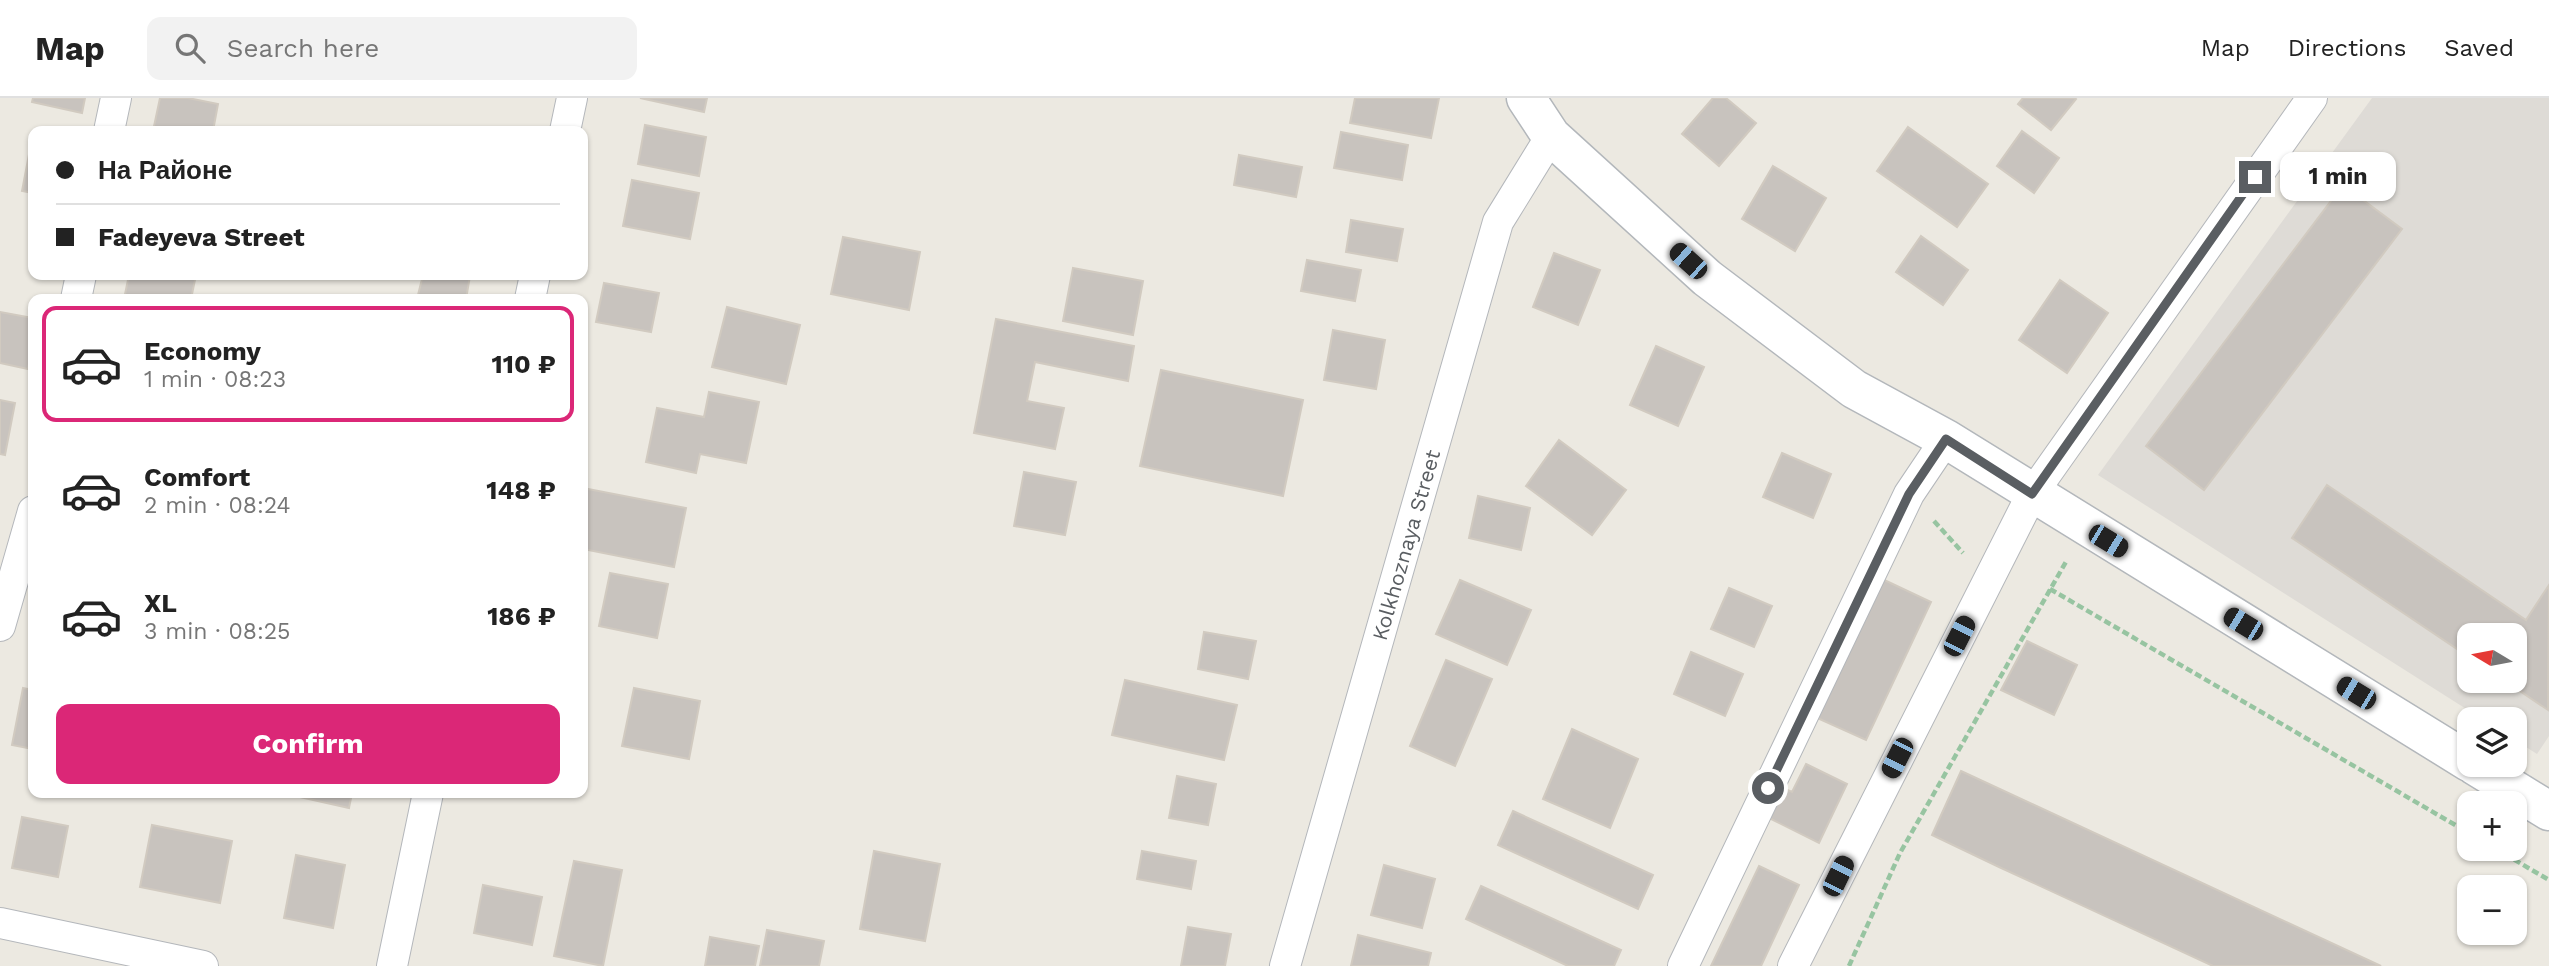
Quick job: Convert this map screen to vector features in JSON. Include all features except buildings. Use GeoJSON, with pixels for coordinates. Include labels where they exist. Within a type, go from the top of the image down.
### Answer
{"type":"FeatureCollection","features":[{"type":"Feature","properties":{"kind":"main road"},"geometry":{"type":"LineString","coordinates":[[1527,98],[1551,136],[1707,278],[1854,389],[1946,439],[2457,755]]}},
{"type":"Feature","properties":{"kind":"main road"},"geometry":{"type":"LineString","coordinates":[[2494,777],[2549,811]]}},
{"type":"Feature","properties":{"kind":"street"},"geometry":{"type":"LineString","coordinates":[[111,126],[116,98]]}},
{"type":"Feature","properties":{"kind":"street"},"geometry":{"type":"LineString","coordinates":[[566,126],[572,98]]}},
{"type":"Feature","properties":{"kind":"street"},"geometry":{"type":"LineString","coordinates":[[1793,966],[2032,494],[2312,98]]}},
{"type":"Feature","properties":{"kind":"street","name":"Kolkhoznaya Street"},"geometry":{"type":"LineString","coordinates":[[1285,966],[1498,222],[1551,136]]}},
{"type":"Feature","properties":{"kind":"street"},"geometry":{"type":"LineString","coordinates":[[1683,966],[1909,494],[1946,439]]}},
{"type":"Feature","properties":{"kind":"street"},"geometry":{"type":"LineString","coordinates":[[0,626],[28,528]]}},
{"type":"Feature","properties":{"kind":"street"},"geometry":{"type":"LineString","coordinates":[[392,966],[427,798]]}},
{"type":"Feature","properties":{"kind":"street"},"geometry":{"type":"LineString","coordinates":[[0,923],[203,966]]}},
{"type":"Feature","properties":{"kind":"path"},"geometry":{"type":"LineString","coordinates":[[1849,966],[1900,853],[2068,559]]}},
{"type":"Feature","properties":{"kind":"path"},"geometry":{"type":"LineString","coordinates":[[2050,589],[2457,826]]}},
{"type":"Feature","properties":{"kind":"path"},"geometry":{"type":"LineString","coordinates":[[2517,861],[2549,880]]}},
{"type":"Feature","properties":{"kind":"shaded area"},"geometry":{"type":"Polygon","coordinates":[[[2372,98],[2549,98],[2549,736],[2537,754],[2527,748],[2527,707],[2463,707],[2098,475],[2372,98]]]}},
{"type":"Feature","properties":{"kind":"route"},"geometry":{"type":"LineString","coordinates":[[1768,788],[1909,494],[1946,439],[2032,494],[2255,177]]}}]}
